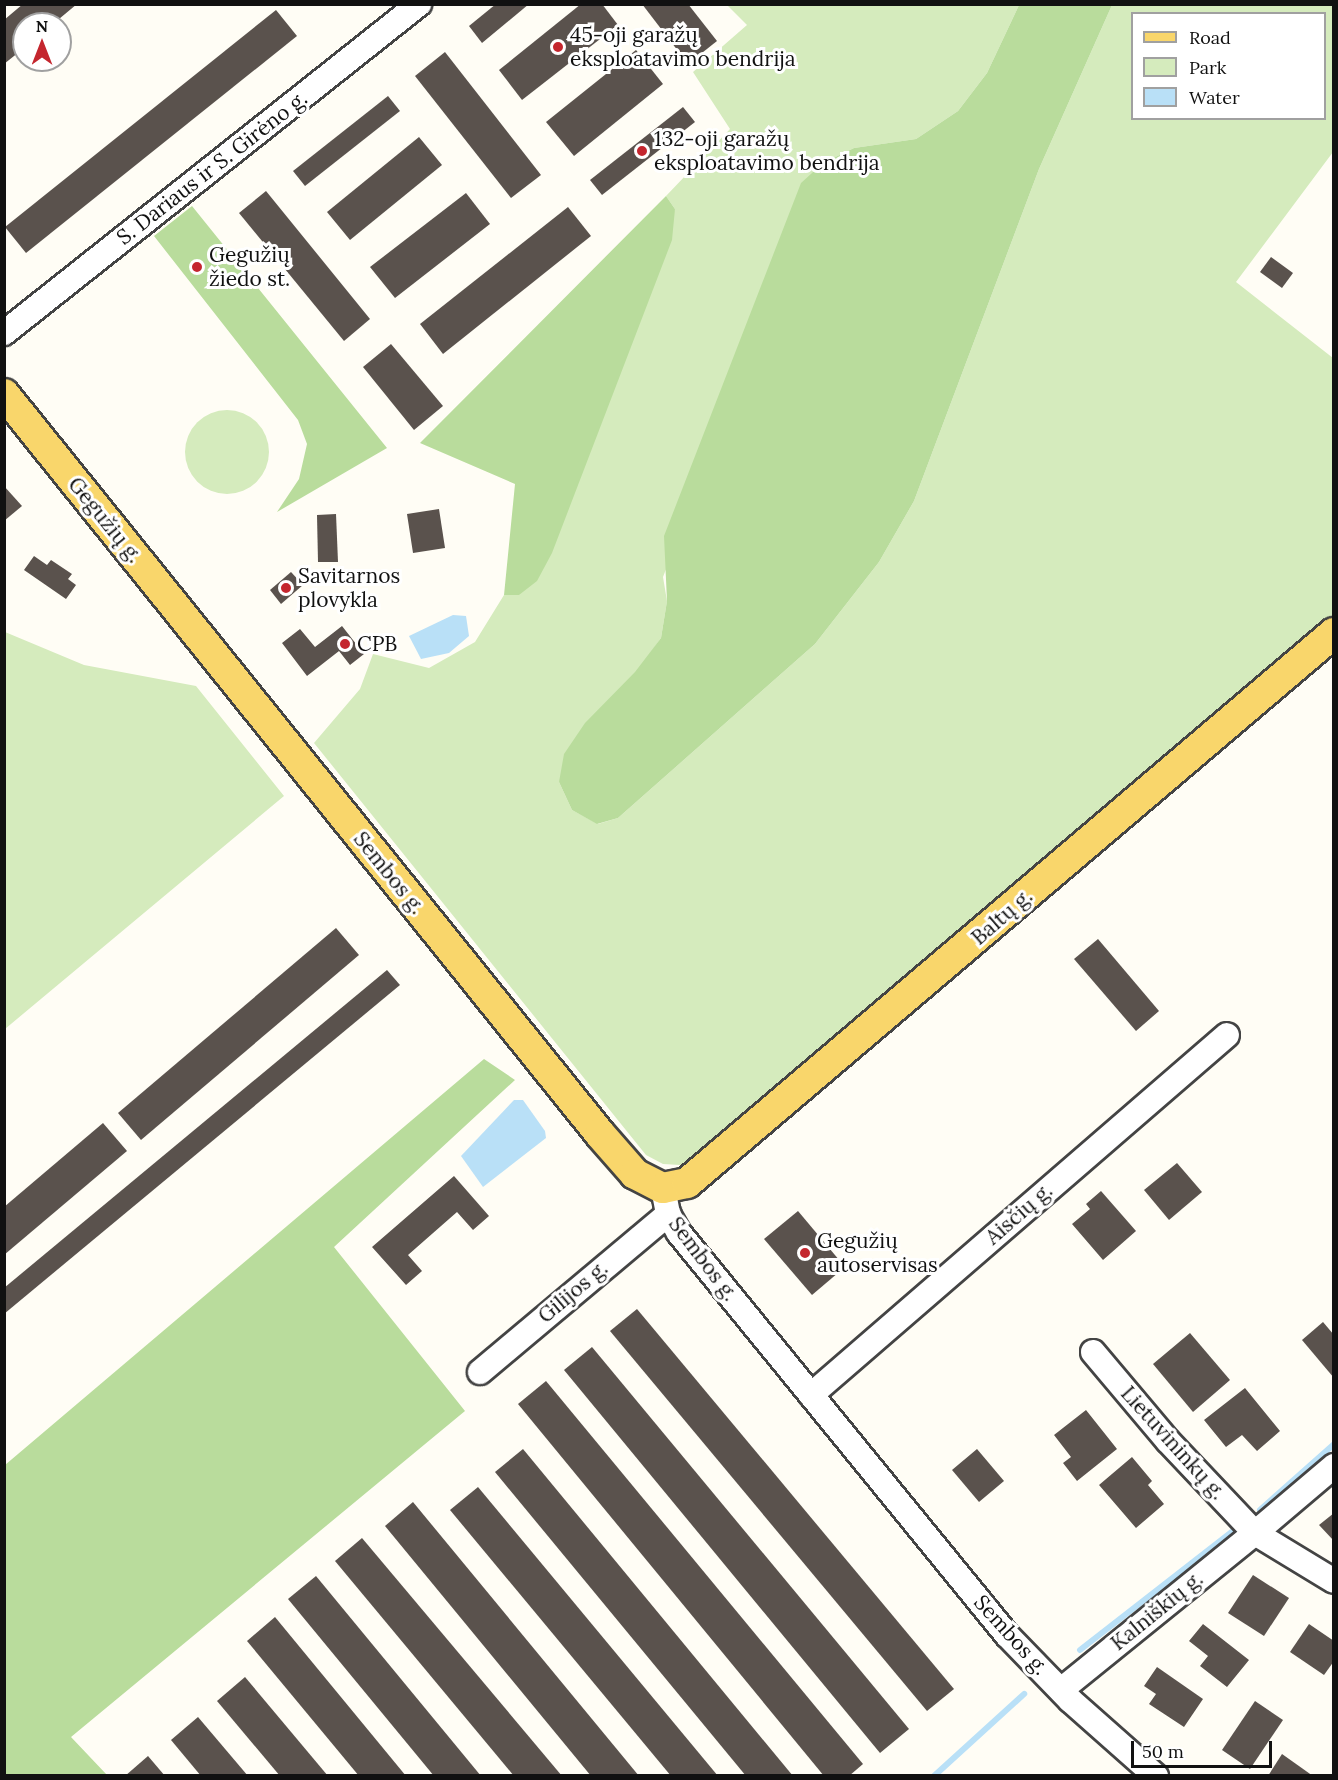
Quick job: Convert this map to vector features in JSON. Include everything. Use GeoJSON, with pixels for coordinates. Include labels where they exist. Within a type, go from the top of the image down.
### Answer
{"type":"FeatureCollection","features":[{"type":"Feature","properties":{"kind":"main road","name":"Gegužių g."},"geometry":{"type":"LineString","coordinates":[[4,394],[206,645]]}},
{"type":"Feature","properties":{"kind":"main road","name":"Baltų g."},"geometry":{"type":"LineString","coordinates":[[665,1201],[1334,633]]}},
{"type":"Feature","properties":{"kind":"main road","name":"Sembos g."},"geometry":{"type":"LineString","coordinates":[[206,645],[614,1150],[635,1174],[665,1201]]}},
{"type":"Feature","properties":{"kind":"street","name":"S. Dariaus ir S. Girėno g."},"geometry":{"type":"LineString","coordinates":[[4,333],[419,4]]}},
{"type":"Feature","properties":{"kind":"street","name":"Aisčių g."},"geometry":{"type":"LineString","coordinates":[[811,1395],[1227,1035]]}},
{"type":"Feature","properties":{"kind":"street","name":"Gilijos g."},"geometry":{"type":"LineString","coordinates":[[480,1372],[665,1201]]}},
{"type":"Feature","properties":{"kind":"street","name":"Sembos g."},"geometry":{"type":"LineString","coordinates":[[665,1201],[679,1233],[1007,1635],[1061,1690],[1156,1776]]}},
{"type":"Feature","properties":{"kind":"street","name":"Lietuvininkų g."},"geometry":{"type":"LineString","coordinates":[[1093,1352],[1168,1440],[1255,1533]]}},
{"type":"Feature","properties":{"kind":"street","name":"Kalniškių g."},"geometry":{"type":"LineString","coordinates":[[1061,1690],[1334,1466]]}},
{"type":"Feature","properties":{"kind":"street"},"geometry":{"type":"LineString","coordinates":[[1255,1533],[1334,1581]]}},
{"type":"Feature","properties":{"kind":"green space"},"geometry":{"type":"Polygon","coordinates":[[[727,5],[1019,5],[987,73],[958,111],[916,139],[854,148],[823,163],[663,577],[667,601],[661,638],[559,782],[572,810],[598,824],[618,818],[815,644],[879,562],[914,501],[1039,169],[1112,5],[1333,5],[1333,152],[1236,282],[1333,358],[1333,617],[709,1150],[680,1165],[663,1164],[646,1155],[314,743],[360,689],[373,654],[429,668],[475,642],[504,595],[519,595],[675,209],[666,196],[730,129],[693,72],[747,25],[727,5]]]}},
{"type":"Feature","properties":{"kind":"green space"},"geometry":{"type":"Polygon","coordinates":[[[1019,5],[1112,5],[1039,169],[914,501],[879,562],[815,644],[618,818],[597,824],[572,810],[559,782],[564,754],[585,723],[635,672],[661,638],[667,601],[664,536],[801,183],[823,163],[854,148],[916,139],[958,111],[987,73],[1019,5]]]}},
{"type":"Feature","properties":{"kind":"green space"},"geometry":{"type":"Polygon","coordinates":[[[666,196],[675,209],[672,240],[552,553],[537,581],[519,595],[504,595],[515,484],[420,443],[666,196]]]}},
{"type":"Feature","properties":{"kind":"green space"},"geometry":{"type":"Polygon","coordinates":[[[192,206],[387,448],[277,512],[299,479],[307,444],[298,420],[154,236],[192,206]]]}},
{"type":"Feature","properties":{"kind":"green space"},"geometry":{"type":"Polygon","coordinates":[[[227,410],[243,413],[257,422],[266,436],[269,452],[266,468],[257,482],[243,491],[227,494],[211,491],[197,482],[188,468],[185,452],[188,436],[197,422],[211,413],[227,410]]]}},
{"type":"Feature","properties":{"kind":"green space"},"geometry":{"type":"Polygon","coordinates":[[[5,632],[84,665],[196,686],[284,796],[5,1029],[5,632]]]}},
{"type":"Feature","properties":{"kind":"green space"},"geometry":{"type":"Polygon","coordinates":[[[484,1059],[515,1080],[334,1247],[465,1411],[71,1737],[107,1775],[5,1775],[5,1465],[484,1059]]]}},
{"type":"Feature","properties":{"kind":"water"},"geometry":{"type":"Polygon","coordinates":[[[453,615],[466,616],[469,636],[449,653],[421,659],[409,636],[453,615]]]}},
{"type":"Feature","properties":{"kind":"water"},"geometry":{"type":"Polygon","coordinates":[[[514,1100],[523,1100],[545,1131],[546,1138],[483,1187],[461,1156],[514,1100]]]}},
{"type":"Feature","properties":{"kind":"building"},"geometry":{"type":"Polygon","coordinates":[[[23,4],[77,4],[67,12],[14,12],[23,4]]]}},
{"type":"Feature","properties":{"kind":"building"},"geometry":{"type":"Polygon","coordinates":[[[496,4],[529,4],[482,43],[469,26],[496,4]]]}},
{"type":"Feature","properties":{"kind":"building","name":"45-oji garažų eksploatavimo bendrija"},"geometry":{"type":"Polygon","coordinates":[[[581,4],[602,4],[618,25],[522,100],[499,70],[581,4]]]}},
{"type":"Feature","properties":{"kind":"building"},"geometry":{"type":"Polygon","coordinates":[[[642,4],[688,4],[717,41],[688,64],[642,4]]]}},
{"type":"Feature","properties":{"kind":"building"},"geometry":{"type":"Polygon","coordinates":[[[276,10],[297,36],[26,253],[5,227],[276,10]]]}},
{"type":"Feature","properties":{"kind":"building"},"geometry":{"type":"Polygon","coordinates":[[[12,13],[12,58],[4,64],[4,20],[12,13]]]}},
{"type":"Feature","properties":{"kind":"building"},"geometry":{"type":"Polygon","coordinates":[[[636,50],[663,84],[574,156],[546,122],[636,50]]]}},
{"type":"Feature","properties":{"kind":"building"},"geometry":{"type":"Polygon","coordinates":[[[445,52],[541,175],[511,198],[415,76],[445,52]]]}},
{"type":"Feature","properties":{"kind":"building"},"geometry":{"type":"Polygon","coordinates":[[[388,96],[400,111],[305,186],[293,171],[388,96]]]}},
{"type":"Feature","properties":{"kind":"building","name":"132-oji garažų eksploatavimo bendrija"},"geometry":{"type":"Polygon","coordinates":[[[683,107],[695,122],[602,195],[590,180],[683,107]]]}},
{"type":"Feature","properties":{"kind":"building"},"geometry":{"type":"Polygon","coordinates":[[[419,137],[442,165],[350,240],[327,212],[419,137]]]}},
{"type":"Feature","properties":{"kind":"building"},"geometry":{"type":"Polygon","coordinates":[[[266,191],[370,319],[344,341],[239,213],[266,191]]]}},
{"type":"Feature","properties":{"kind":"building"},"geometry":{"type":"Polygon","coordinates":[[[466,193],[490,224],[395,298],[370,267],[466,193]]]}},
{"type":"Feature","properties":{"kind":"building"},"geometry":{"type":"Polygon","coordinates":[[[568,207],[591,236],[443,354],[420,324],[568,207]]]}},
{"type":"Feature","properties":{"kind":"building"},"geometry":{"type":"Polygon","coordinates":[[[1271,257],[1293,273],[1282,288],[1260,272],[1271,257]]]}},
{"type":"Feature","properties":{"kind":"building"},"geometry":{"type":"Polygon","coordinates":[[[391,344],[443,406],[414,430],[363,367],[391,344]]]}},
{"type":"Feature","properties":{"kind":"building"},"geometry":{"type":"Polygon","coordinates":[[[4,486],[22,506],[4,521],[4,486]]]}},
{"type":"Feature","properties":{"kind":"building"},"geometry":{"type":"Polygon","coordinates":[[[439,509],[445,548],[413,553],[407,514],[439,509]]]}},
{"type":"Feature","properties":{"kind":"building"},"geometry":{"type":"Polygon","coordinates":[[[336,514],[338,562],[318,562],[317,515],[336,514]]]}},
{"type":"Feature","properties":{"kind":"building"},"geometry":{"type":"Polygon","coordinates":[[[34,556],[47,565],[51,560],[72,574],[68,579],[76,585],[66,599],[24,570],[34,556]]]}},
{"type":"Feature","properties":{"kind":"building","name":"Savitarnos plovykla"},"geometry":{"type":"Polygon","coordinates":[[[291,572],[303,585],[281,604],[270,590],[291,572]]]}},
{"type":"Feature","properties":{"kind":"building"},"geometry":{"type":"Polygon","coordinates":[[[342,626],[364,654],[350,665],[339,651],[307,676],[282,643],[300,629],[315,647],[342,626]]]}},
{"type":"Feature","properties":{"kind":"building"},"geometry":{"type":"Polygon","coordinates":[[[336,928],[359,955],[141,1140],[118,1113],[336,928]]]}},
{"type":"Feature","properties":{"kind":"building"},"geometry":{"type":"Polygon","coordinates":[[[1098,939],[1159,1011],[1136,1031],[1074,959],[1098,939]]]}},
{"type":"Feature","properties":{"kind":"building"},"geometry":{"type":"Polygon","coordinates":[[[387,970],[400,985],[4,1314],[4,1288],[387,970]]]}},
{"type":"Feature","properties":{"kind":"building"},"geometry":{"type":"Polygon","coordinates":[[[103,1123],[127,1151],[4,1255],[4,1207],[103,1123]]]}},
{"type":"Feature","properties":{"kind":"building"},"geometry":{"type":"Polygon","coordinates":[[[1177,1163],[1202,1192],[1169,1220],[1144,1190],[1177,1163]]]}},
{"type":"Feature","properties":{"kind":"building"},"geometry":{"type":"Polygon","coordinates":[[[454,1176],[489,1216],[473,1230],[457,1212],[408,1255],[422,1271],[406,1285],[372,1247],[454,1176]]]}},
{"type":"Feature","properties":{"kind":"building"},"geometry":{"type":"Polygon","coordinates":[[[1101,1191],[1136,1231],[1103,1260],[1072,1224],[1090,1209],[1086,1204],[1101,1191]]]}},
{"type":"Feature","properties":{"kind":"building","name":"Gegužių autoservisas"},"geometry":{"type":"Polygon","coordinates":[[[798,1211],[845,1267],[812,1295],[764,1239],[798,1211]]]}},
{"type":"Feature","properties":{"kind":"building"},"geometry":{"type":"Polygon","coordinates":[[[637,1309],[954,1689],[927,1711],[610,1331],[637,1309]]]}},
{"type":"Feature","properties":{"kind":"building"},"geometry":{"type":"Polygon","coordinates":[[[1323,1322],[1334,1335],[1334,1378],[1302,1340],[1323,1322]]]}},
{"type":"Feature","properties":{"kind":"building"},"geometry":{"type":"Polygon","coordinates":[[[1190,1333],[1230,1380],[1193,1412],[1153,1364],[1190,1333]]]}},
{"type":"Feature","properties":{"kind":"building"},"geometry":{"type":"Polygon","coordinates":[[[592,1347],[909,1729],[880,1753],[564,1370],[592,1347]]]}},
{"type":"Feature","properties":{"kind":"building"},"geometry":{"type":"Polygon","coordinates":[[[546,1381],[863,1764],[849,1776],[824,1776],[518,1404],[546,1381]]]}},
{"type":"Feature","properties":{"kind":"building"},"geometry":{"type":"Polygon","coordinates":[[[1245,1388],[1280,1431],[1257,1451],[1242,1435],[1226,1447],[1204,1420],[1245,1388]]]}},
{"type":"Feature","properties":{"kind":"building"},"geometry":{"type":"Polygon","coordinates":[[[1086,1410],[1117,1449],[1077,1481],[1063,1463],[1071,1457],[1054,1435],[1086,1410]]]}},
{"type":"Feature","properties":{"kind":"building"},"geometry":{"type":"Polygon","coordinates":[[[523,1449],[793,1776],[746,1776],[495,1472],[523,1449]]]}},
{"type":"Feature","properties":{"kind":"building"},"geometry":{"type":"Polygon","coordinates":[[[977,1449],[1004,1481],[979,1502],[952,1470],[977,1449]]]}},
{"type":"Feature","properties":{"kind":"building"},"geometry":{"type":"Polygon","coordinates":[[[1132,1457],[1152,1481],[1148,1485],[1164,1504],[1136,1528],[1099,1485],[1132,1457]]]}},
{"type":"Feature","properties":{"kind":"building"},"geometry":{"type":"Polygon","coordinates":[[[478,1487],[718,1776],[671,1776],[450,1510],[478,1487]]]}},
{"type":"Feature","properties":{"kind":"building"},"geometry":{"type":"Polygon","coordinates":[[[413,1502],[639,1776],[591,1776],[385,1526],[413,1502]]]}},
{"type":"Feature","properties":{"kind":"building"},"geometry":{"type":"Polygon","coordinates":[[[1334,1513],[1334,1541],[1319,1525],[1334,1513]]]}},
{"type":"Feature","properties":{"kind":"building"},"geometry":{"type":"Polygon","coordinates":[[[362,1538],[562,1776],[514,1776],[335,1561],[362,1538]]]}},
{"type":"Feature","properties":{"kind":"building"},"geometry":{"type":"Polygon","coordinates":[[[1253,1575],[1289,1598],[1264,1636],[1228,1613],[1253,1575]]]}},
{"type":"Feature","properties":{"kind":"building"},"geometry":{"type":"Polygon","coordinates":[[[316,1576],[481,1776],[434,1776],[288,1599],[316,1576]]]}},
{"type":"Feature","properties":{"kind":"building"},"geometry":{"type":"Polygon","coordinates":[[[275,1617],[406,1776],[359,1776],[247,1641],[275,1617]]]}},
{"type":"Feature","properties":{"kind":"building"},"geometry":{"type":"Polygon","coordinates":[[[1203,1624],[1249,1660],[1227,1687],[1200,1666],[1208,1656],[1189,1641],[1203,1624]]]}},
{"type":"Feature","properties":{"kind":"building"},"geometry":{"type":"Polygon","coordinates":[[[1309,1624],[1334,1641],[1334,1661],[1324,1675],[1290,1652],[1309,1624]]]}},
{"type":"Feature","properties":{"kind":"building"},"geometry":{"type":"Polygon","coordinates":[[[1157,1667],[1203,1699],[1184,1727],[1149,1704],[1156,1694],[1144,1686],[1157,1667]]]}},
{"type":"Feature","properties":{"kind":"building"},"geometry":{"type":"Polygon","coordinates":[[[245,1677],[328,1776],[280,1776],[217,1701],[245,1677]]]}},
{"type":"Feature","properties":{"kind":"building"},"geometry":{"type":"Polygon","coordinates":[[[1255,1701],[1283,1720],[1250,1769],[1222,1750],[1255,1701]]]}},
{"type":"Feature","properties":{"kind":"building"},"geometry":{"type":"Polygon","coordinates":[[[198,1717],[248,1776],[201,1776],[171,1740],[198,1717]]]}},
{"type":"Feature","properties":{"kind":"building"},"geometry":{"type":"Polygon","coordinates":[[[1282,1754],[1313,1776],[1268,1776],[1282,1754]]]}},
{"type":"Feature","properties":{"kind":"building"},"geometry":{"type":"Polygon","coordinates":[[[148,1756],[165,1776],[125,1776],[148,1756]]]}},
{"type":"Feature","properties":{"kind":"waterway"},"geometry":{"type":"LineString","coordinates":[[1260,1510],[1334,1444]]}},
{"type":"Feature","properties":{"kind":"waterway"},"geometry":{"type":"LineString","coordinates":[[1080,1650],[1233,1531]]}},
{"type":"Feature","properties":{"kind":"waterway"},"geometry":{"type":"LineString","coordinates":[[934,1776],[1024,1694]]}},
{"type":"Feature","properties":{"kind":"place","name":"45-oji garažų eksploatavimo bendrija"},"geometry":{"type":"Point","coordinates":[558,47]}},
{"type":"Feature","properties":{"kind":"place","name":"132-oji garažų eksploatavimo bendrija"},"geometry":{"type":"Point","coordinates":[642,151]}},
{"type":"Feature","properties":{"kind":"place","name":"Gegužių žiedo st."},"geometry":{"type":"Point","coordinates":[197,267]}},
{"type":"Feature","properties":{"kind":"place","name":"Savitarnos plovykla"},"geometry":{"type":"Point","coordinates":[286,588]}},
{"type":"Feature","properties":{"kind":"place","name":"CPB"},"geometry":{"type":"Point","coordinates":[345,644]}},
{"type":"Feature","properties":{"kind":"place","name":"Gegužių autoservisas"},"geometry":{"type":"Point","coordinates":[805,1253]}}]}
